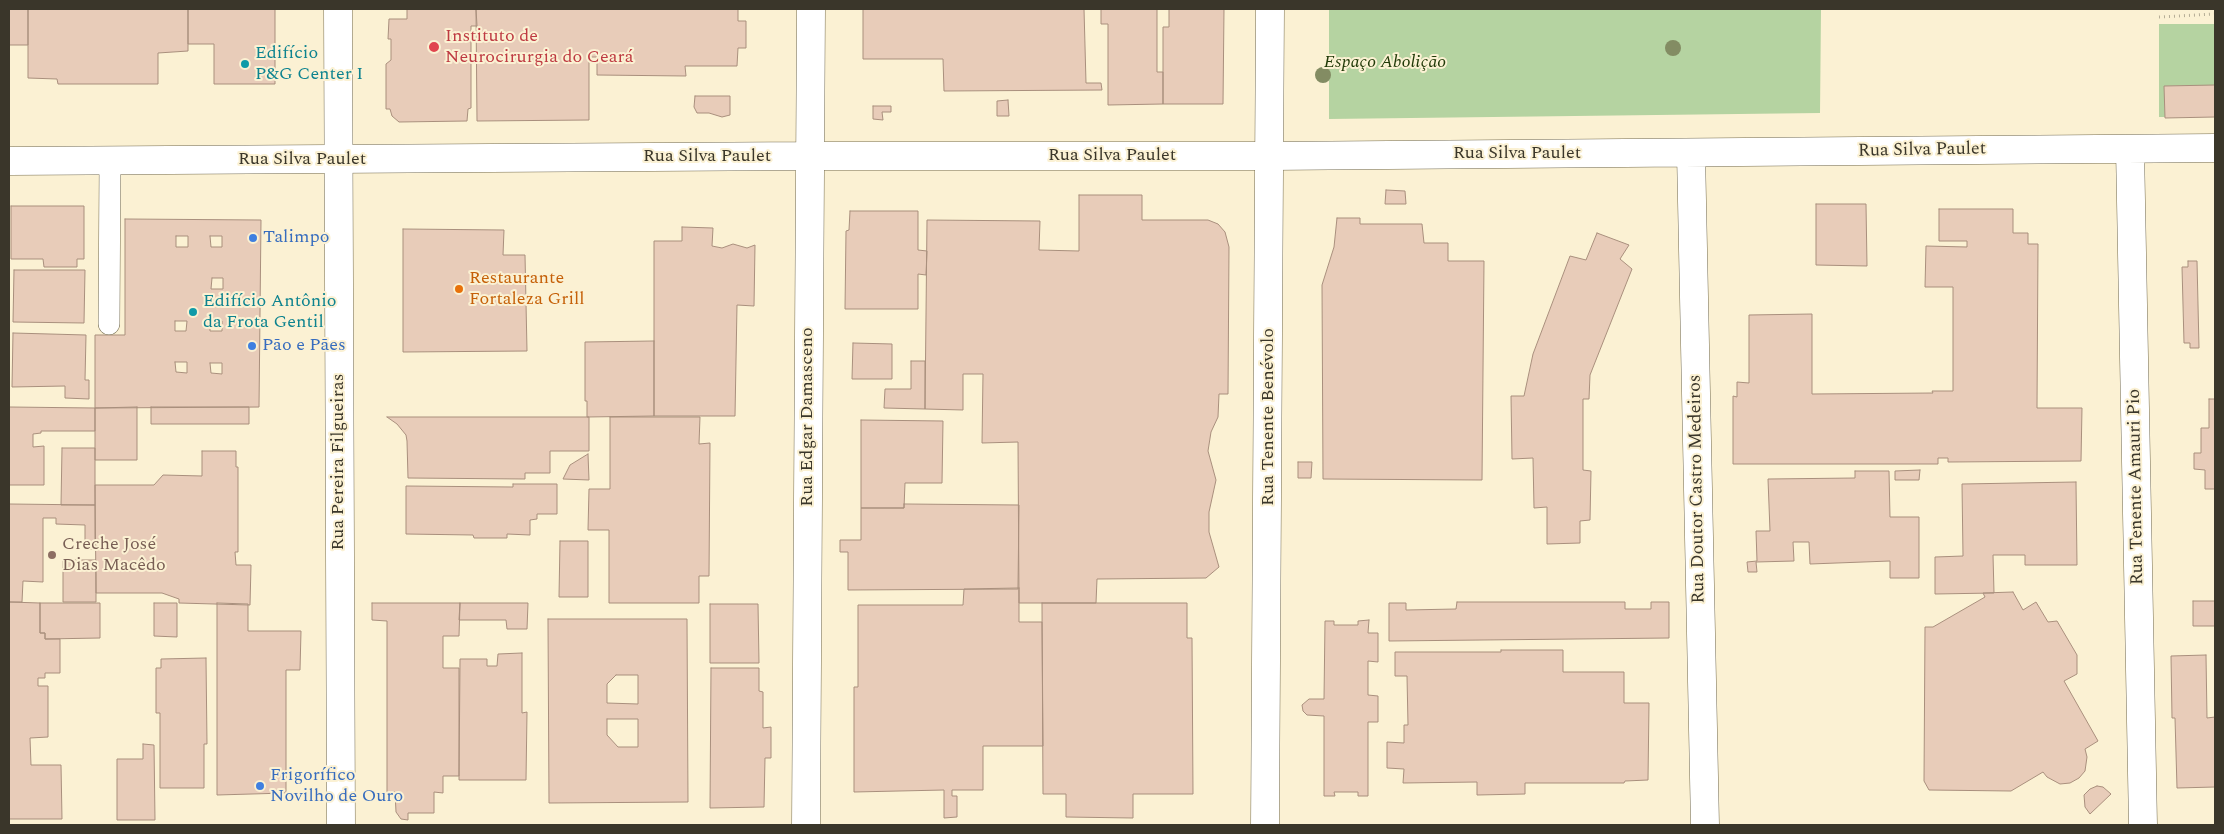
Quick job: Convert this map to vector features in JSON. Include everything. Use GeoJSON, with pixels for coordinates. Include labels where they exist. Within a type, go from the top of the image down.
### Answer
{"type":"FeatureCollection","features":[{"type":"Feature","properties":{"kind":"street","name":"Rua Pereira Filgueiras"},"geometry":{"type":"LineString","coordinates":[[338,9],[341,825]]}},
{"type":"Feature","properties":{"kind":"street","name":"Rua Edgar Damasceno"},"geometry":{"type":"LineString","coordinates":[[806,825],[811,9]]}},
{"type":"Feature","properties":{"kind":"street","name":"Rua Tenente Benévolo"},"geometry":{"type":"LineString","coordinates":[[1265,825],[1271,156],[1270,9]]}},
{"type":"Feature","properties":{"kind":"street","name":"Rua Silva Paulet"},"geometry":{"type":"LineString","coordinates":[[9,161],[811,156],[1271,156],[2215,148]]}},
{"type":"Feature","properties":{"kind":"street","name":"Rua Tenente Amauri Pio"},"geometry":{"type":"LineString","coordinates":[[2130,149],[2143,825]]}},
{"type":"Feature","properties":{"kind":"street","name":"Rua Doutor Castro Medeiros"},"geometry":{"type":"LineString","coordinates":[[1691,153],[1705,825]]}},
{"type":"Feature","properties":{"kind":"lane"},"geometry":{"type":"LineString","coordinates":[[110,161],[110,324]]}},
{"type":"Feature","properties":{"kind":"path"},"geometry":{"type":"LineString","coordinates":[[2159,17],[2215,14]]}},
{"type":"Feature","properties":{"kind":"green space","name":"Espaço Abolição"},"geometry":{"type":"Polygon","coordinates":[[[1329,9],[1821,9],[1820,113],[1329,119],[1329,9]]]}},
{"type":"Feature","properties":{"kind":"green space"},"geometry":{"type":"Polygon","coordinates":[[[2159,24],[2215,24],[2215,117],[2159,117],[2159,24]]]}},
{"type":"Feature","properties":{"kind":"building"},"geometry":{"type":"Polygon","coordinates":[[[9,9],[28,9],[28,45],[9,45],[9,9]]]}},
{"type":"Feature","properties":{"kind":"building"},"geometry":{"type":"Polygon","coordinates":[[[28,9],[188,9],[188,51],[158,53],[158,84],[58,84],[57,79],[28,78],[28,9]]]}},
{"type":"Feature","properties":{"kind":"building","name":"Edifício P&G Center I"},"geometry":{"type":"Polygon","coordinates":[[[188,9],[275,9],[275,84],[214,84],[214,44],[188,44],[188,9]]]}},
{"type":"Feature","properties":{"kind":"building"},"geometry":{"type":"Polygon","coordinates":[[[407,9],[476,9],[477,26],[471,26],[471,108],[468,109],[467,121],[399,122],[392,116],[390,109],[386,109],[386,64],[391,60],[391,39],[388,39],[389,19],[407,19],[407,9]]]}},
{"type":"Feature","properties":{"kind":"building"},"geometry":{"type":"Polygon","coordinates":[[[476,9],[738,9],[738,21],[746,21],[746,48],[738,48],[737,66],[685,66],[686,76],[597,75],[597,57],[589,57],[589,120],[477,121],[476,9]]]}},
{"type":"Feature","properties":{"kind":"building"},"geometry":{"type":"Polygon","coordinates":[[[863,9],[1084,9],[1086,83],[1101,83],[1102,90],[944,91],[943,59],[863,59],[863,9]]]}},
{"type":"Feature","properties":{"kind":"building"},"geometry":{"type":"Polygon","coordinates":[[[1101,9],[1157,9],[1157,72],[1163,72],[1163,104],[1108,105],[1108,24],[1101,24],[1101,9]]]}},
{"type":"Feature","properties":{"kind":"building"},"geometry":{"type":"Polygon","coordinates":[[[1169,9],[1224,9],[1223,104],[1163,104],[1163,27],[1169,27],[1169,9]]]}},
{"type":"Feature","properties":{"kind":"building"},"geometry":{"type":"Polygon","coordinates":[[[2215,85],[2215,117],[2165,118],[2164,86],[2215,85]]]}},
{"type":"Feature","properties":{"kind":"building"},"geometry":{"type":"Polygon","coordinates":[[[695,96],[730,96],[730,115],[722,117],[709,113],[697,113],[694,107],[695,96]]]}},
{"type":"Feature","properties":{"kind":"building"},"geometry":{"type":"Polygon","coordinates":[[[1008,100],[1009,116],[997,116],[997,101],[1008,100]]]}},
{"type":"Feature","properties":{"kind":"building"},"geometry":{"type":"Polygon","coordinates":[[[873,106],[891,106],[891,112],[882,112],[883,120],[873,119],[873,106]]]}},
{"type":"Feature","properties":{"kind":"building"},"geometry":{"type":"Polygon","coordinates":[[[1386,190],[1405,191],[1406,204],[1385,204],[1386,190]]]}},
{"type":"Feature","properties":{"kind":"building"},"geometry":{"type":"Polygon","coordinates":[[[1079,195],[1142,195],[1142,220],[1208,220],[1218,224],[1225,232],[1229,247],[1228,394],[1219,394],[1218,417],[1211,432],[1208,451],[1216,480],[1209,512],[1209,532],[1219,567],[1206,578],[1097,579],[1096,603],[1019,603],[1018,442],[982,443],[983,374],[963,374],[963,410],[925,409],[927,220],[1040,221],[1039,250],[1079,251],[1079,195]]]}},
{"type":"Feature","properties":{"kind":"building"},"geometry":{"type":"Polygon","coordinates":[[[1816,204],[1866,204],[1867,266],[1816,265],[1816,204]]]}},
{"type":"Feature","properties":{"kind":"building"},"geometry":{"type":"Polygon","coordinates":[[[11,206],[84,206],[84,259],[77,259],[77,267],[44,267],[43,259],[11,259],[11,206]]]}},
{"type":"Feature","properties":{"kind":"building"},"geometry":{"type":"Polygon","coordinates":[[[1939,209],[2013,209],[2013,233],[2028,233],[2028,244],[2038,244],[2037,408],[2082,408],[2081,461],[1948,462],[1948,458],[1938,458],[1938,464],[1733,464],[1733,396],[1737,397],[1737,382],[1749,383],[1749,315],[1812,314],[1812,394],[1933,393],[1932,391],[1953,391],[1953,287],[1925,287],[1926,246],[1967,247],[1967,241],[1939,241],[1939,209]]]}},
{"type":"Feature","properties":{"kind":"building"},"geometry":{"type":"Polygon","coordinates":[[[850,211],[918,211],[918,250],[927,251],[926,275],[918,274],[918,309],[845,309],[846,231],[849,230],[850,211]]]}},
{"type":"Feature","properties":{"kind":"building"},"geometry":{"type":"Polygon","coordinates":[[[1337,218],[1360,218],[1360,224],[1422,224],[1424,243],[1448,243],[1448,261],[1484,261],[1482,480],[1323,479],[1322,285],[1334,247],[1337,218]]]}},
{"type":"Feature","properties":{"kind":"building","name":"Edifício Antônio da Frota Gentil"},"geometry":{"type":"Polygon","coordinates":[[[125,219],[261,220],[259,407],[95,408],[95,335],[125,335],[125,219]],[[176,236],[176,247],[188,247],[188,236],[176,236]],[[210,236],[211,247],[222,247],[222,236],[210,236]],[[212,278],[211,289],[223,289],[223,278],[212,278]],[[210,320],[210,331],[222,331],[222,321],[210,320]],[[175,321],[175,331],[186,331],[187,321],[175,321]],[[175,362],[176,372],[187,373],[187,362],[175,362]],[[210,363],[211,373],[222,374],[222,363],[210,363]]]}},
{"type":"Feature","properties":{"kind":"building"},"geometry":{"type":"Polygon","coordinates":[[[682,227],[713,228],[712,246],[722,248],[733,244],[747,248],[755,245],[754,306],[737,305],[735,416],[654,416],[654,241],[682,241],[682,227]]]}},
{"type":"Feature","properties":{"kind":"building"},"geometry":{"type":"Polygon","coordinates":[[[403,229],[504,230],[503,255],[525,255],[527,351],[403,352],[403,229]]]}},
{"type":"Feature","properties":{"kind":"building"},"geometry":{"type":"Polygon","coordinates":[[[1597,233],[1629,245],[1620,259],[1632,269],[1590,375],[1589,399],[1583,399],[1583,470],[1591,471],[1590,520],[1580,521],[1580,543],[1547,544],[1547,507],[1534,508],[1533,458],[1512,459],[1511,396],[1524,396],[1533,354],[1570,256],[1586,260],[1597,233]]]}},
{"type":"Feature","properties":{"kind":"building"},"geometry":{"type":"Polygon","coordinates":[[[2188,261],[2197,261],[2199,348],[2190,348],[2190,343],[2184,343],[2182,267],[2188,267],[2188,261]]]}},
{"type":"Feature","properties":{"kind":"building"},"geometry":{"type":"Polygon","coordinates":[[[14,270],[85,270],[84,323],[13,322],[14,270]]]}},
{"type":"Feature","properties":{"kind":"building"},"geometry":{"type":"Polygon","coordinates":[[[13,333],[86,335],[85,380],[89,380],[89,399],[65,398],[65,386],[12,387],[13,333]]]}},
{"type":"Feature","properties":{"kind":"building"},"geometry":{"type":"Polygon","coordinates":[[[654,341],[654,416],[587,417],[587,401],[585,401],[585,342],[654,341]]]}},
{"type":"Feature","properties":{"kind":"building"},"geometry":{"type":"Polygon","coordinates":[[[853,343],[892,344],[892,379],[852,379],[853,343]]]}},
{"type":"Feature","properties":{"kind":"building"},"geometry":{"type":"Polygon","coordinates":[[[911,361],[925,361],[925,409],[884,408],[885,389],[911,389],[911,361]]]}},
{"type":"Feature","properties":{"kind":"building"},"geometry":{"type":"Polygon","coordinates":[[[2209,399],[2215,399],[2215,489],[2205,489],[2205,470],[2194,469],[2194,453],[2201,453],[2201,428],[2209,428],[2209,399]]]}},
{"type":"Feature","properties":{"kind":"building"},"geometry":{"type":"Polygon","coordinates":[[[9,407],[95,408],[95,431],[41,431],[41,433],[33,434],[33,447],[44,446],[44,485],[9,485],[9,407]]]}},
{"type":"Feature","properties":{"kind":"building"},"geometry":{"type":"Polygon","coordinates":[[[137,407],[137,460],[95,460],[95,408],[137,407]]]}},
{"type":"Feature","properties":{"kind":"building"},"geometry":{"type":"Polygon","coordinates":[[[151,407],[249,407],[249,424],[151,424],[151,407]]]}},
{"type":"Feature","properties":{"kind":"building"},"geometry":{"type":"Polygon","coordinates":[[[387,417],[589,417],[589,451],[550,451],[550,473],[525,473],[525,479],[408,478],[406,435],[397,424],[387,417]]]}},
{"type":"Feature","properties":{"kind":"building"},"geometry":{"type":"Polygon","coordinates":[[[610,417],[700,417],[699,444],[710,443],[709,576],[699,576],[699,603],[609,603],[609,530],[588,530],[589,489],[610,489],[610,417]]]}},
{"type":"Feature","properties":{"kind":"building"},"geometry":{"type":"Polygon","coordinates":[[[861,420],[943,421],[942,483],[905,483],[904,508],[861,508],[861,420]]]}},
{"type":"Feature","properties":{"kind":"building"},"geometry":{"type":"Polygon","coordinates":[[[62,448],[95,448],[95,505],[61,505],[62,448]]]}},
{"type":"Feature","properties":{"kind":"building"},"geometry":{"type":"Polygon","coordinates":[[[202,451],[236,451],[236,467],[238,467],[238,552],[235,552],[236,565],[251,565],[250,605],[179,603],[179,599],[162,593],[96,593],[95,485],[154,485],[163,475],[202,476],[202,451]]]}},
{"type":"Feature","properties":{"kind":"building"},"geometry":{"type":"Polygon","coordinates":[[[588,454],[589,480],[563,479],[570,465],[588,454]]]}},
{"type":"Feature","properties":{"kind":"building"},"geometry":{"type":"Polygon","coordinates":[[[1298,462],[1312,462],[1311,478],[1298,478],[1298,462]]]}},
{"type":"Feature","properties":{"kind":"building"},"geometry":{"type":"Polygon","coordinates":[[[1920,470],[1919,480],[1895,480],[1895,471],[1920,470]]]}},
{"type":"Feature","properties":{"kind":"building"},"geometry":{"type":"Polygon","coordinates":[[[1855,471],[1889,471],[1890,517],[1919,517],[1919,578],[1890,578],[1890,561],[1810,564],[1809,542],[1793,542],[1794,561],[1756,562],[1757,572],[1748,572],[1747,562],[1757,561],[1756,531],[1770,531],[1768,479],[1855,478],[1855,471]]]}},
{"type":"Feature","properties":{"kind":"building"},"geometry":{"type":"Polygon","coordinates":[[[2076,482],[2077,565],[2025,565],[2025,555],[1993,555],[1994,593],[1935,594],[1935,557],[1963,556],[1962,484],[2076,482]]]}},
{"type":"Feature","properties":{"kind":"building"},"geometry":{"type":"Polygon","coordinates":[[[513,484],[557,484],[557,514],[537,514],[537,519],[530,520],[530,535],[507,534],[507,538],[474,538],[473,535],[406,534],[406,486],[513,487],[513,484]]]}},
{"type":"Feature","properties":{"kind":"building"},"geometry":{"type":"Polygon","coordinates":[[[9,504],[95,505],[95,549],[85,549],[85,525],[56,524],[56,518],[43,518],[43,582],[23,581],[22,602],[9,602],[9,504]]]}},
{"type":"Feature","properties":{"kind":"building"},"geometry":{"type":"Polygon","coordinates":[[[904,504],[1019,505],[1018,589],[848,590],[848,552],[840,552],[840,540],[861,540],[861,508],[904,508],[904,504]]]}},
{"type":"Feature","properties":{"kind":"building"},"geometry":{"type":"Polygon","coordinates":[[[560,541],[588,541],[588,597],[559,597],[560,541]]]}},
{"type":"Feature","properties":{"kind":"building"},"geometry":{"type":"Polygon","coordinates":[[[63,560],[96,560],[96,602],[63,602],[63,560]]]}},
{"type":"Feature","properties":{"kind":"building"},"geometry":{"type":"Polygon","coordinates":[[[1019,588],[1019,622],[1042,622],[1043,746],[983,746],[983,790],[952,790],[952,796],[957,796],[957,817],[944,818],[944,790],[854,792],[854,687],[858,687],[858,605],[963,605],[964,589],[1019,588]]]}},
{"type":"Feature","properties":{"kind":"building"},"geometry":{"type":"Polygon","coordinates":[[[2013,592],[2023,610],[2036,602],[2048,622],[2057,621],[2077,655],[2077,674],[2064,681],[2098,741],[2085,749],[2087,757],[2085,771],[2079,778],[2070,783],[2060,784],[2047,777],[2043,772],[2011,791],[1929,790],[1924,781],[1925,627],[1933,627],[1985,597],[1983,593],[2013,592]]]}},
{"type":"Feature","properties":{"kind":"building"},"geometry":{"type":"Polygon","coordinates":[[[2193,601],[2215,601],[2215,626],[2193,626],[2193,601]]]}},
{"type":"Feature","properties":{"kind":"building"},"geometry":{"type":"Polygon","coordinates":[[[9,602],[40,603],[40,633],[45,633],[45,639],[60,639],[60,673],[45,673],[45,678],[38,678],[38,686],[48,686],[48,737],[30,738],[31,765],[61,765],[62,819],[9,819],[9,602]]]}},
{"type":"Feature","properties":{"kind":"building"},"geometry":{"type":"Polygon","coordinates":[[[1457,602],[1625,602],[1625,609],[1651,609],[1651,602],[1669,602],[1669,638],[1389,641],[1389,603],[1406,603],[1406,610],[1456,609],[1457,602]]]}},
{"type":"Feature","properties":{"kind":"building"},"geometry":{"type":"Polygon","coordinates":[[[40,603],[100,603],[100,638],[45,639],[45,633],[40,633],[40,603]]]}},
{"type":"Feature","properties":{"kind":"building"},"geometry":{"type":"Polygon","coordinates":[[[154,603],[177,603],[177,637],[154,636],[154,603]]]}},
{"type":"Feature","properties":{"kind":"building"},"geometry":{"type":"Polygon","coordinates":[[[217,603],[248,604],[248,631],[301,631],[300,670],[286,670],[286,793],[217,795],[217,603]]]}},
{"type":"Feature","properties":{"kind":"building"},"geometry":{"type":"Polygon","coordinates":[[[372,603],[460,603],[459,636],[443,636],[443,668],[459,668],[459,776],[443,776],[443,793],[434,792],[434,813],[408,813],[408,820],[401,819],[396,812],[395,792],[387,793],[387,621],[372,620],[372,603]]]}},
{"type":"Feature","properties":{"kind":"building"},"geometry":{"type":"Polygon","coordinates":[[[460,603],[528,603],[527,629],[507,629],[506,620],[459,620],[460,603]]]}},
{"type":"Feature","properties":{"kind":"building"},"geometry":{"type":"Polygon","coordinates":[[[1042,603],[1187,603],[1187,638],[1192,638],[1193,794],[1133,794],[1133,818],[1066,817],[1066,794],[1043,794],[1042,603]]]}},
{"type":"Feature","properties":{"kind":"building"},"geometry":{"type":"Polygon","coordinates":[[[710,604],[758,604],[759,663],[710,663],[710,604]]]}},
{"type":"Feature","properties":{"kind":"building"},"geometry":{"type":"Polygon","coordinates":[[[548,619],[687,619],[688,802],[549,803],[548,619]],[[616,675],[607,684],[607,703],[638,704],[638,675],[616,675]],[[607,719],[607,735],[618,747],[638,747],[638,719],[607,719]]]}},
{"type":"Feature","properties":{"kind":"building"},"geometry":{"type":"Polygon","coordinates":[[[1369,620],[1368,633],[1378,633],[1378,662],[1368,661],[1368,695],[1378,696],[1378,722],[1368,722],[1368,796],[1358,796],[1358,792],[1334,792],[1335,796],[1324,796],[1324,716],[1307,715],[1303,711],[1302,705],[1309,699],[1324,699],[1325,621],[1334,621],[1334,625],[1358,625],[1358,621],[1369,620]]]}},
{"type":"Feature","properties":{"kind":"building"},"geometry":{"type":"Polygon","coordinates":[[[1501,650],[1563,650],[1563,672],[1624,672],[1624,703],[1649,703],[1648,780],[1625,781],[1624,783],[1525,783],[1525,794],[1477,795],[1477,782],[1403,783],[1404,769],[1387,768],[1387,742],[1404,743],[1404,725],[1408,725],[1407,676],[1395,676],[1395,652],[1501,652],[1501,650]]]}},
{"type":"Feature","properties":{"kind":"building"},"geometry":{"type":"Polygon","coordinates":[[[522,653],[522,713],[527,712],[526,780],[459,780],[460,659],[487,659],[487,666],[497,666],[498,654],[522,653]]]}},
{"type":"Feature","properties":{"kind":"building"},"geometry":{"type":"Polygon","coordinates":[[[2206,655],[2207,718],[2215,717],[2215,787],[2177,788],[2175,718],[2172,718],[2171,656],[2206,655]]]}},
{"type":"Feature","properties":{"kind":"building"},"geometry":{"type":"Polygon","coordinates":[[[206,658],[207,744],[204,744],[204,788],[160,788],[160,713],[156,713],[156,668],[161,668],[161,659],[206,658]]]}},
{"type":"Feature","properties":{"kind":"building"},"geometry":{"type":"Polygon","coordinates":[[[711,668],[759,668],[759,691],[763,692],[763,728],[771,727],[771,758],[765,758],[764,807],[710,808],[711,668]]]}},
{"type":"Feature","properties":{"kind":"building"},"geometry":{"type":"Polygon","coordinates":[[[143,744],[154,745],[155,820],[117,820],[117,759],[143,759],[143,744]]]}},
{"type":"Feature","properties":{"kind":"building"},"geometry":{"type":"Polygon","coordinates":[[[2097,786],[2103,787],[2111,794],[2090,814],[2085,807],[2084,795],[2090,789],[2097,786]]]}},
{"type":"Feature","properties":{"kind":"place","name":"Instituto de Neurocirurgia do Ceará"},"geometry":{"type":"Point","coordinates":[434,47]}},
{"type":"Feature","properties":{"kind":"place","name":"Edifício P&G Center I"},"geometry":{"type":"Point","coordinates":[245,64]}},
{"type":"Feature","properties":{"kind":"place","name":"Talimpo"},"geometry":{"type":"Point","coordinates":[253,238]}},
{"type":"Feature","properties":{"kind":"place","name":"Restaurante Fortaleza Grill"},"geometry":{"type":"Point","coordinates":[459,289]}},
{"type":"Feature","properties":{"kind":"place","name":"Edifício Antônio da Frota Gentil"},"geometry":{"type":"Point","coordinates":[193,312]}},
{"type":"Feature","properties":{"kind":"place","name":"Pão e Pães"},"geometry":{"type":"Point","coordinates":[252,346]}},
{"type":"Feature","properties":{"kind":"place","name":"Creche José Dias Macêdo"},"geometry":{"type":"Point","coordinates":[52,555]}},
{"type":"Feature","properties":{"kind":"place","name":"Frigorífico Novilho de Ouro"},"geometry":{"type":"Point","coordinates":[260,786]}}]}
